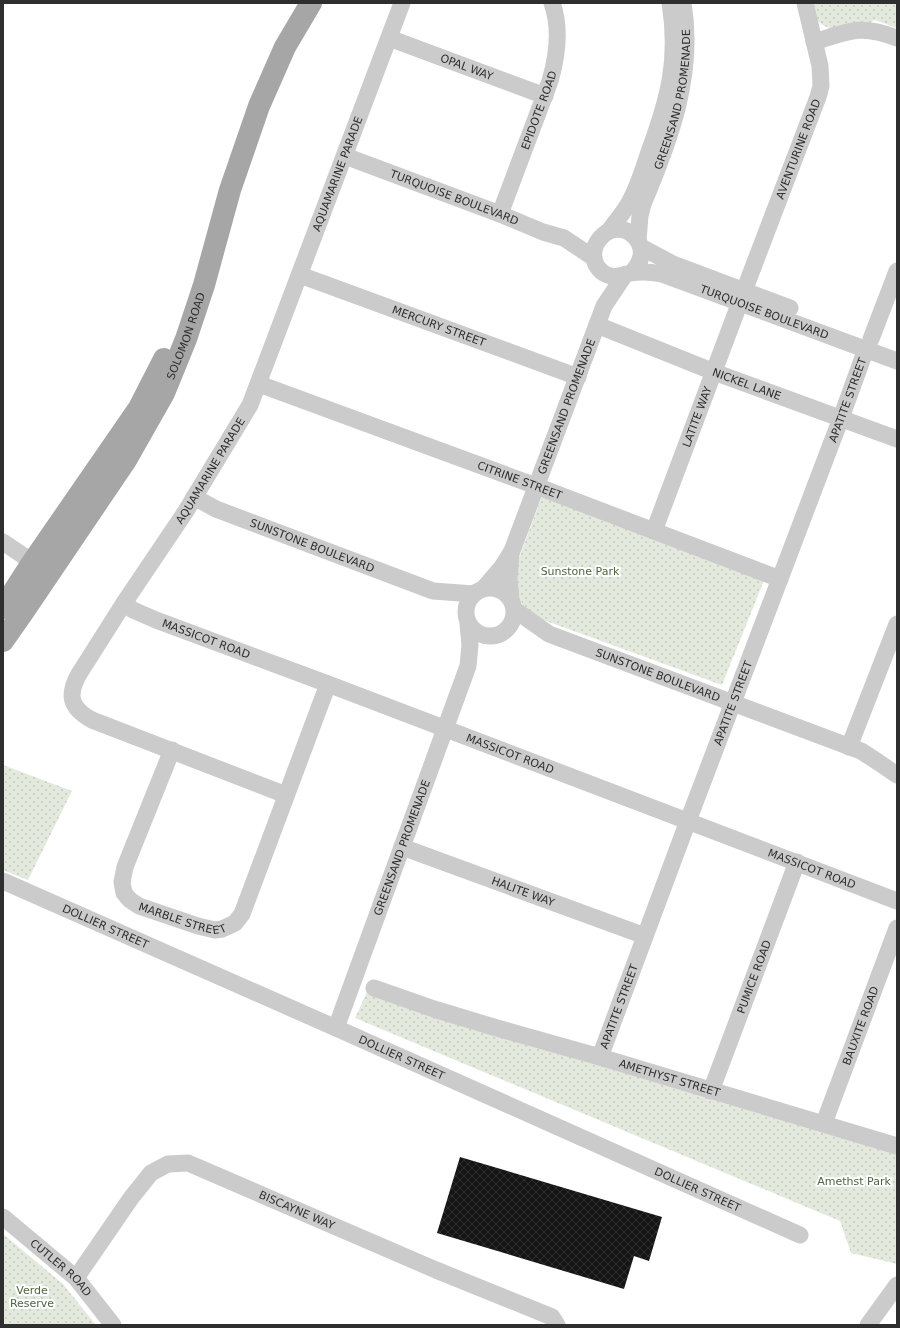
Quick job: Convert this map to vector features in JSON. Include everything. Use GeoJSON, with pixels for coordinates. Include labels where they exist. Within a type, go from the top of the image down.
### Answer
{"type":"FeatureCollection","features":[{"type":"Feature","properties":{"kind":"main road","name":"SOLOMON ROAD"},"geometry":{"type":"LineString","coordinates":[[3,641],[41,568],[139,408],[172,344],[192,289],[217,193],[256,84],[275,43],[298,3]]}},
{"type":"Feature","properties":{"kind":"main road","name":"SOLOMON ROAD"},"geometry":{"type":"LineString","coordinates":[[3,608],[41,568],[126,460],[164,393],[186,339],[204,284],[230,190],[259,106],[285,47],[311,3]]}},
{"type":"Feature","properties":{"kind":"street","name":"AQUAMARINE PARADE"},"geometry":{"type":"LineString","coordinates":[[286,795],[82,715],[73,702],[73,685],[124,603],[186,512],[250,405],[402,3]]}},
{"type":"Feature","properties":{"kind":"street","name":"EPIDOTE ROAD"},"geometry":{"type":"LineString","coordinates":[[500,214],[545,96],[556,59],[557,20],[552,3]]}},
{"type":"Feature","properties":{"kind":"street","name":"GREENSAND PROMENADE"},"geometry":{"type":"LineString","coordinates":[[606,233],[632,196],[664,109],[672,72],[674,52],[670,3]]}},
{"type":"Feature","properties":{"kind":"street","name":"GREENSAND PROMENADE"},"geometry":{"type":"LineString","coordinates":[[639,244],[640,220],[643,204],[672,130],[681,97],[687,44],[684,3]]}},
{"type":"Feature","properties":{"kind":"street","name":"AVENTURINE ROAD"},"geometry":{"type":"LineString","coordinates":[[742,297],[818,97],[821,76],[805,3]]}},
{"type":"Feature","properties":{"kind":"street"},"geometry":{"type":"LineString","coordinates":[[814,42],[853,30],[880,32],[897,38]]}},
{"type":"Feature","properties":{"kind":"street","name":"OPAL WAY"},"geometry":{"type":"LineString","coordinates":[[389,38],[545,96]]}},
{"type":"Feature","properties":{"kind":"street","name":"TURQUOISE BOULEVARD"},"geometry":{"type":"LineString","coordinates":[[345,156],[500,214],[543,232],[564,238],[598,265]]}},
{"type":"Feature","properties":{"kind":"street"},"geometry":{"type":"LineString","coordinates":[[617,229],[625,231],[633,235],[639,244],[642,254],[640,262],[636,268],[627,275],[616,277],[609,275],[598,265],[594,249],[597,242],[606,233],[617,229]]}},
{"type":"Feature","properties":{"kind":"street","name":"TURQUOISE BOULEVARD"},"geometry":{"type":"LineString","coordinates":[[564,238],[606,233]]}},
{"type":"Feature","properties":{"kind":"street","name":"TURQUOISE BOULEVARD"},"geometry":{"type":"LineString","coordinates":[[639,244],[673,264],[742,297]]}},
{"type":"Feature","properties":{"kind":"street","name":"GREENSAND PROMENADE"},"geometry":{"type":"LineString","coordinates":[[598,265],[604,306]]}},
{"type":"Feature","properties":{"kind":"street","name":"APATITE STREET"},"geometry":{"type":"LineString","coordinates":[[600,1057],[868,344],[897,271]]}},
{"type":"Feature","properties":{"kind":"street","name":"TURQUOISE BOULEVARD"},"geometry":{"type":"LineString","coordinates":[[627,275],[646,272],[662,274],[742,297],[868,344],[897,361]]}},
{"type":"Feature","properties":{"kind":"street","name":"MERCURY STREET"},"geometry":{"type":"LineString","coordinates":[[300,275],[578,377]]}},
{"type":"Feature","properties":{"kind":"street","name":"GREENSAND PROMENADE"},"geometry":{"type":"LineString","coordinates":[[479,591],[502,567],[512,551],[604,306],[627,275]]}},
{"type":"Feature","properties":{"kind":"street","name":"LATITE WAY"},"geometry":{"type":"LineString","coordinates":[[654,531],[742,297]]}},
{"type":"Feature","properties":{"kind":"street","name":"NICKEL LANE"},"geometry":{"type":"LineString","coordinates":[[597,325],[714,372],[897,440]]}},
{"type":"Feature","properties":{"kind":"street","name":"TURQUOISE BOULEVARD"},"geometry":{"type":"LineString","coordinates":[[868,344],[897,349]]}},
{"type":"Feature","properties":{"kind":"street","name":"CITRINE STREET"},"geometry":{"type":"LineString","coordinates":[[259,384],[536,486],[780,579]]}},
{"type":"Feature","properties":{"kind":"street","name":"SUNSTONE BOULEVARD"},"geometry":{"type":"LineString","coordinates":[[194,497],[224,512],[433,591],[467,620]]}},
{"type":"Feature","properties":{"kind":"street"},"geometry":{"type":"LineString","coordinates":[[3,542],[41,568]]}},
{"type":"Feature","properties":{"kind":"street","name":"GREENSAND PROMENADE"},"geometry":{"type":"LineString","coordinates":[[512,551],[509,579],[513,604]]}},
{"type":"Feature","properties":{"kind":"street"},"geometry":{"type":"LineString","coordinates":[[499,589],[506,593],[513,604],[512,623],[500,635],[488,637],[480,635],[473,630],[467,620],[466,608],[469,600],[479,591],[499,589]]}},
{"type":"Feature","properties":{"kind":"street","name":"SUNSTONE BOULEVARD"},"geometry":{"type":"LineString","coordinates":[[433,591],[479,591]]}},
{"type":"Feature","properties":{"kind":"street","name":"MASSICOT ROAD"},"geometry":{"type":"LineString","coordinates":[[124,603],[133,610],[156,620],[897,900]]}},
{"type":"Feature","properties":{"kind":"street","name":"SUNSTONE BOULEVARD"},"geometry":{"type":"LineString","coordinates":[[513,604],[549,634]]}},
{"type":"Feature","properties":{"kind":"street","name":"GREENSAND PROMENADE"},"geometry":{"type":"LineString","coordinates":[[336,1028],[468,666],[470,645],[467,620]]}},
{"type":"Feature","properties":{"kind":"street"},"geometry":{"type":"LineString","coordinates":[[849,747],[893,647],[897,624]]}},
{"type":"Feature","properties":{"kind":"street","name":"SUNSTONE BOULEVARD"},"geometry":{"type":"LineString","coordinates":[[500,635],[526,632],[549,634],[869,755],[897,776]]}},
{"type":"Feature","properties":{"kind":"street","name":"GREENSAND PROMENADE"},"geometry":{"type":"LineString","coordinates":[[468,666],[500,635]]}},
{"type":"Feature","properties":{"kind":"street","name":"MARBLE STREET"},"geometry":{"type":"LineString","coordinates":[[172,750],[125,867],[122,882],[124,893],[130,900],[139,906],[207,929],[222,929],[235,924],[242,914],[328,684]]}},
{"type":"Feature","properties":{"kind":"street","name":"HALITE WAY"},"geometry":{"type":"LineString","coordinates":[[402,847],[645,936]]}},
{"type":"Feature","properties":{"kind":"street","name":"PUMICE ROAD"},"geometry":{"type":"LineString","coordinates":[[711,1091],[797,862]]}},
{"type":"Feature","properties":{"kind":"street","name":"DOLLIER STREET"},"geometry":{"type":"LineString","coordinates":[[3,881],[800,1235]]}},
{"type":"Feature","properties":{"kind":"street","name":"BAUXITE ROAD"},"geometry":{"type":"LineString","coordinates":[[824,1123],[897,928]]}},
{"type":"Feature","properties":{"kind":"street"},"geometry":{"type":"LineString","coordinates":[[347,998],[355,992],[374,988],[362,968],[361,963],[363,954]]}},
{"type":"Feature","properties":{"kind":"street","name":"AMETHYST STREET"},"geometry":{"type":"LineString","coordinates":[[374,988],[448,1013],[824,1123],[897,1146]]}},
{"type":"Feature","properties":{"kind":"street","name":"BISCAYNE WAY"},"geometry":{"type":"LineString","coordinates":[[76,1278],[131,1198],[151,1173],[168,1164],[188,1163],[436,1270],[552,1317],[557,1325]]}},
{"type":"Feature","properties":{"kind":"street","name":"CUTLER ROAD"},"geometry":{"type":"LineString","coordinates":[[3,1217],[76,1278],[113,1325]]}},
{"type":"Feature","properties":{"kind":"street"},"geometry":{"type":"LineString","coordinates":[[868,1325],[897,1285]]}},
{"type":"Feature","properties":{"kind":"green space"},"geometry":{"type":"Polygon","coordinates":[[[811,3],[897,3],[897,28],[875,20],[869,23],[830,28],[826,27],[817,19],[811,3]]]}},
{"type":"Feature","properties":{"kind":"green space","name":"Sunstone Park"},"geometry":{"type":"Polygon","coordinates":[[[542,496],[765,578],[722,685],[527,614],[511,580],[542,496]]]}},
{"type":"Feature","properties":{"kind":"green space"},"geometry":{"type":"Polygon","coordinates":[[[3,765],[72,791],[28,880],[3,870],[3,765]]]}},
{"type":"Feature","properties":{"kind":"green space","name":"Amethst Park"},"geometry":{"type":"Polygon","coordinates":[[[367,992],[897,1148],[897,1264],[851,1253],[840,1221],[355,1018],[367,992]]]}},
{"type":"Feature","properties":{"kind":"green space","name":"Verde Reserve"},"geometry":{"type":"Polygon","coordinates":[[[3,1234],[63,1284],[96,1325],[3,1325],[3,1234]]]}},
{"type":"Feature","properties":{"kind":"building"},"geometry":{"type":"Polygon","coordinates":[[[460,1157],[662,1217],[649,1261],[634,1256],[624,1289],[437,1233],[460,1157]]]}}]}
